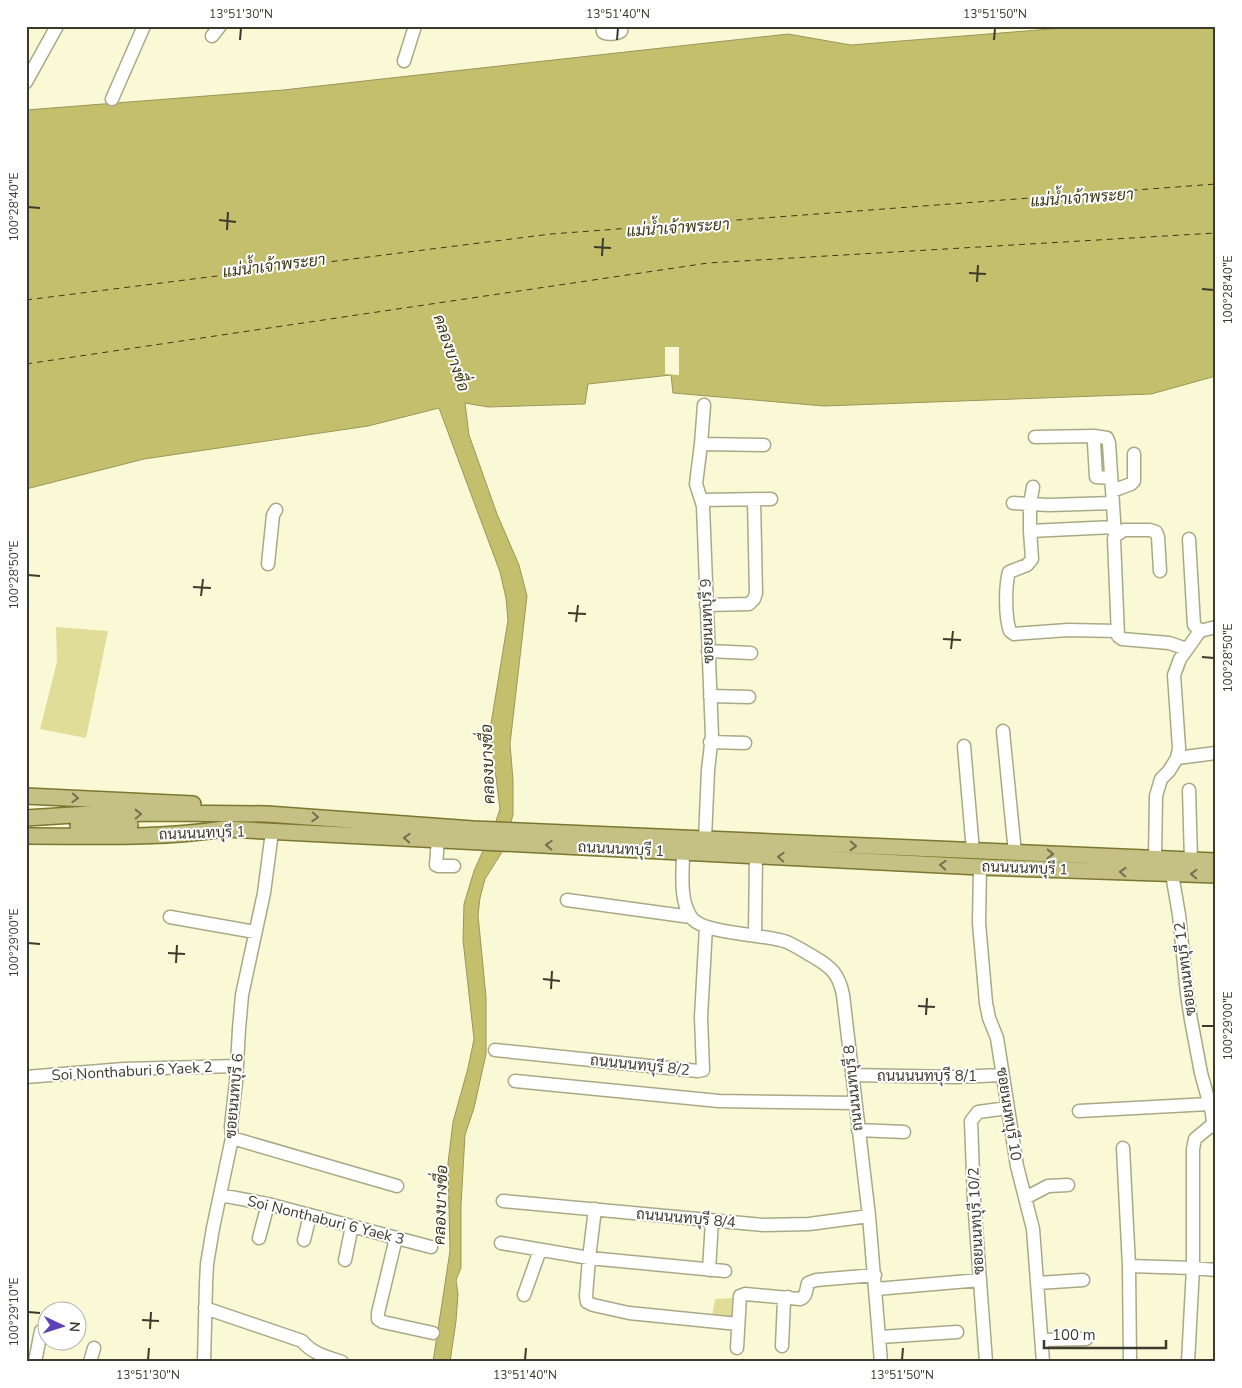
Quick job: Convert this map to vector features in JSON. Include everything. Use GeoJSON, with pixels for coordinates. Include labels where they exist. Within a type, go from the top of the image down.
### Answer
{"type":"FeatureCollection","features":[{"type":"Feature","properties":{"kind":"main road"},"geometry":{"type":"LineString","coordinates":[[26,796],[182,803],[267,814]]}},
{"type":"Feature","properties":{"kind":"main road"},"geometry":{"type":"LineString","coordinates":[[26,807],[89,814]]}},
{"type":"Feature","properties":{"kind":"main road","name":"ถนนนนทบุรี 1"},"geometry":{"type":"LineString","coordinates":[[26,818],[89,814],[267,814],[473,835],[682,852],[980,867],[1216,875]]}},
{"type":"Feature","properties":{"kind":"main road"},"geometry":{"type":"LineString","coordinates":[[26,826],[166,825],[224,829]]}},
{"type":"Feature","properties":{"kind":"main road","name":"ถนนนนทบุรี 1"},"geometry":{"type":"LineString","coordinates":[[26,836],[191,834],[224,829],[438,839],[473,835]]}},
{"type":"Feature","properties":{"kind":"main road","name":"ถนนนนทบุรี 1"},"geometry":{"type":"LineString","coordinates":[[525,838],[705,839],[1216,861]]}},
{"type":"Feature","properties":{"kind":"street"},"geometry":{"type":"LineString","coordinates":[[26,82],[57,26]]}},
{"type":"Feature","properties":{"kind":"street"},"geometry":{"type":"LineString","coordinates":[[112,99],[144,26]]}},
{"type":"Feature","properties":{"kind":"street"},"geometry":{"type":"LineString","coordinates":[[404,61],[415,26]]}},
{"type":"Feature","properties":{"kind":"street"},"geometry":{"type":"LineString","coordinates":[[602,26],[603,32],[606,34],[621,31],[622,26]]}},
{"type":"Feature","properties":{"kind":"street","name":"ซอยนนทบุรี 9"},"geometry":{"type":"LineString","coordinates":[[704,405],[696,484],[703,506],[712,736],[708,770],[705,839]]}},
{"type":"Feature","properties":{"kind":"street"},"geometry":{"type":"LineString","coordinates":[[1035,437],[1094,436],[1107,438],[1109,443],[1115,532],[1118,636],[1122,639],[1169,643],[1187,649]]}},
{"type":"Feature","properties":{"kind":"street"},"geometry":{"type":"LineString","coordinates":[[1094,443],[1096,478],[1112,491]]}},
{"type":"Feature","properties":{"kind":"street"},"geometry":{"type":"LineString","coordinates":[[701,444],[764,445]]}},
{"type":"Feature","properties":{"kind":"street"},"geometry":{"type":"LineString","coordinates":[[1013,503],[1049,505],[1112,491],[1131,484],[1134,482],[1134,454]]}},
{"type":"Feature","properties":{"kind":"street"},"geometry":{"type":"LineString","coordinates":[[1032,487],[1030,504],[1032,559],[1027,565],[1009,572],[1006,616],[1010,631],[1014,634],[1068,630],[1117,631]]}},
{"type":"Feature","properties":{"kind":"street"},"geometry":{"type":"LineString","coordinates":[[701,500],[771,500]]}},
{"type":"Feature","properties":{"kind":"street"},"geometry":{"type":"LineString","coordinates":[[706,605],[749,604],[754,599],[756,593],[754,500]]}},
{"type":"Feature","properties":{"kind":"street"},"geometry":{"type":"LineString","coordinates":[[268,564],[273,515],[276,510]]}},
{"type":"Feature","properties":{"kind":"street"},"geometry":{"type":"LineString","coordinates":[[1030,531],[1115,532],[1150,530],[1156,532],[1158,537],[1160,571]]}},
{"type":"Feature","properties":{"kind":"street"},"geometry":{"type":"LineString","coordinates":[[1189,539],[1194,625],[1200,631]]}},
{"type":"Feature","properties":{"kind":"street"},"geometry":{"type":"LineString","coordinates":[[1156,859],[1156,796],[1158,786],[1177,758],[1179,748],[1174,675],[1180,659],[1200,631],[1216,627]]}},
{"type":"Feature","properties":{"kind":"street"},"geometry":{"type":"LineString","coordinates":[[708,651],[750,653]]}},
{"type":"Feature","properties":{"kind":"street"},"geometry":{"type":"LineString","coordinates":[[710,696],[749,697]]}},
{"type":"Feature","properties":{"kind":"street"},"geometry":{"type":"LineString","coordinates":[[1002,731],[1015,853]]}},
{"type":"Feature","properties":{"kind":"street"},"geometry":{"type":"LineString","coordinates":[[710,742],[745,743]]}},
{"type":"Feature","properties":{"kind":"street"},"geometry":{"type":"LineString","coordinates":[[964,746],[973,851]]}},
{"type":"Feature","properties":{"kind":"street"},"geometry":{"type":"LineString","coordinates":[[1177,758],[1216,753]]}},
{"type":"Feature","properties":{"kind":"street"},"geometry":{"type":"LineString","coordinates":[[1189,790],[1191,860]]}},
{"type":"Feature","properties":{"kind":"street","name":"ซอยนนทบุรี 6"},"geometry":{"type":"LineString","coordinates":[[204,1362],[207,1264],[232,1138],[231,1126],[242,995],[264,893],[272,832]]}},
{"type":"Feature","properties":{"kind":"street"},"geometry":{"type":"LineString","coordinates":[[438,839],[436,865],[454,866]]}},
{"type":"Feature","properties":{"kind":"street"},"geometry":{"type":"LineString","coordinates":[[682,852],[683,897],[686,910],[691,917]]}},
{"type":"Feature","properties":{"kind":"street"},"geometry":{"type":"LineString","coordinates":[[755,936],[756,855]]}},
{"type":"Feature","properties":{"kind":"street","name":"ซอยนนทบุรี 10"},"geometry":{"type":"LineString","coordinates":[[980,867],[980,923],[986,1003],[989,1018],[997,1038],[1017,1166],[1033,1229],[1043,1362]]}},
{"type":"Feature","properties":{"kind":"street","name":"ซอยนนทบุรี 12"},"geometry":{"type":"LineString","coordinates":[[1172,874],[1179,915],[1187,994],[1201,1073],[1213,1117]]}},
{"type":"Feature","properties":{"kind":"street","name":"ถนนนนทบุรี 8"},"geometry":{"type":"LineString","coordinates":[[567,900],[691,917],[693,921],[706,927],[786,942],[826,964],[836,975],[843,995],[869,1216],[881,1362]]}},
{"type":"Feature","properties":{"kind":"street"},"geometry":{"type":"LineString","coordinates":[[170,917],[255,932]]}},
{"type":"Feature","properties":{"kind":"street","name":"ถนนนนทบุรี 8/2"},"geometry":{"type":"LineString","coordinates":[[495,1050],[702,1070],[701,1017],[706,927]]}},
{"type":"Feature","properties":{"kind":"street","name":"Soi Nonthaburi 6 Yaek 2"},"geometry":{"type":"LineString","coordinates":[[26,1076],[124,1069],[237,1066]]}},
{"type":"Feature","properties":{"kind":"street","name":"ถนนนนทบุรี 8/1"},"geometry":{"type":"LineString","coordinates":[[852,1075],[955,1077],[1002,1075]]}},
{"type":"Feature","properties":{"kind":"street"},"geometry":{"type":"LineString","coordinates":[[515,1081],[719,1101],[855,1104]]}},
{"type":"Feature","properties":{"kind":"street","name":"ซอยนนทบุรี 10/2"},"geometry":{"type":"LineString","coordinates":[[986,1362],[974,1200],[972,1120],[978,1112],[1008,1108]]}},
{"type":"Feature","properties":{"kind":"street"},"geometry":{"type":"LineString","coordinates":[[1079,1111],[1213,1117]]}},
{"type":"Feature","properties":{"kind":"street"},"geometry":{"type":"LineString","coordinates":[[1188,1362],[1193,1268],[1193,1143],[1213,1117]]}},
{"type":"Feature","properties":{"kind":"street"},"geometry":{"type":"LineString","coordinates":[[858,1130],[904,1132]]}},
{"type":"Feature","properties":{"kind":"street"},"geometry":{"type":"LineString","coordinates":[[232,1138],[397,1186]]}},
{"type":"Feature","properties":{"kind":"street"},"geometry":{"type":"LineString","coordinates":[[1123,1148],[1129,1266],[1130,1362]]}},
{"type":"Feature","properties":{"kind":"street"},"geometry":{"type":"LineString","coordinates":[[1025,1198],[1048,1186],[1068,1185]]}},
{"type":"Feature","properties":{"kind":"street","name":"Soi Nonthaburi 6 Yaek 3"},"geometry":{"type":"LineString","coordinates":[[220,1195],[268,1204],[431,1247]]}},
{"type":"Feature","properties":{"kind":"street","name":"ถนนนนทบุรี 8/4"},"geometry":{"type":"LineString","coordinates":[[503,1201],[764,1225],[809,1224],[869,1216]]}},
{"type":"Feature","properties":{"kind":"street"},"geometry":{"type":"LineString","coordinates":[[258,1238],[268,1204]]}},
{"type":"Feature","properties":{"kind":"street"},"geometry":{"type":"LineString","coordinates":[[595,1209],[589,1258],[587,1302],[629,1313],[738,1324]]}},
{"type":"Feature","properties":{"kind":"street"},"geometry":{"type":"LineString","coordinates":[[304,1240],[310,1215]]}},
{"type":"Feature","properties":{"kind":"street"},"geometry":{"type":"LineString","coordinates":[[709,1270],[712,1221]]}},
{"type":"Feature","properties":{"kind":"street"},"geometry":{"type":"LineString","coordinates":[[345,1260],[352,1226]]}},
{"type":"Feature","properties":{"kind":"street"},"geometry":{"type":"LineString","coordinates":[[396,1238],[378,1313],[378,1320],[433,1333]]}},
{"type":"Feature","properties":{"kind":"street"},"geometry":{"type":"LineString","coordinates":[[501,1243],[589,1258],[725,1271]]}},
{"type":"Feature","properties":{"kind":"street"},"geometry":{"type":"LineString","coordinates":[[524,1295],[540,1250]]}},
{"type":"Feature","properties":{"kind":"street"},"geometry":{"type":"LineString","coordinates":[[1129,1266],[1216,1270]]}},
{"type":"Feature","properties":{"kind":"street"},"geometry":{"type":"LineString","coordinates":[[737,1348],[740,1296],[746,1294],[803,1298],[806,1295],[808,1283],[816,1280],[875,1275]]}},
{"type":"Feature","properties":{"kind":"street"},"geometry":{"type":"LineString","coordinates":[[876,1289],[980,1280]]}},
{"type":"Feature","properties":{"kind":"street"},"geometry":{"type":"LineString","coordinates":[[1038,1283],[1083,1280]]}},
{"type":"Feature","properties":{"kind":"street"},"geometry":{"type":"LineString","coordinates":[[782,1346],[784,1302],[788,1297]]}},
{"type":"Feature","properties":{"kind":"street"},"geometry":{"type":"LineString","coordinates":[[205,1308],[302,1341],[313,1352],[342,1362]]}},
{"type":"Feature","properties":{"kind":"street"},"geometry":{"type":"LineString","coordinates":[[880,1337],[958,1332]]}},
{"type":"Feature","properties":{"kind":"street"},"geometry":{"type":"LineString","coordinates":[[1042,1340],[1086,1339]]}},
{"type":"Feature","properties":{"kind":"street"},"geometry":{"type":"LineString","coordinates":[[35,1362],[38,1347]]}},
{"type":"Feature","properties":{"kind":"street"},"geometry":{"type":"LineString","coordinates":[[90,1362],[94,1348]]}},
{"type":"Feature","properties":{"kind":"shaded area"},"geometry":{"type":"Polygon","coordinates":[[[56,627],[108,631],[86,738],[40,729],[57,662],[56,627]]]}},
{"type":"Feature","properties":{"kind":"shaded area"},"geometry":{"type":"Polygon","coordinates":[[[734,1298],[731,1317],[712,1317],[715,1299],[734,1298]]]}},
{"type":"Feature","properties":{"kind":"water"},"geometry":{"type":"Polygon","coordinates":[[[1088,26],[1216,26],[1216,376],[1151,394],[824,406],[673,393],[671,375],[588,384],[585,404],[488,407],[465,403],[469,435],[497,514],[519,565],[527,596],[510,744],[513,815],[502,852],[485,879],[478,915],[486,997],[486,1054],[474,1108],[465,1135],[461,1205],[461,1268],[456,1280],[458,1294],[456,1321],[450,1362],[433,1362],[450,1251],[448,1163],[453,1122],[474,1039],[463,940],[464,904],[474,871],[500,809],[490,730],[508,620],[506,598],[500,572],[439,408],[368,426],[144,459],[26,489],[26,110],[283,90],[788,34],[851,45],[1088,26]]]}},
{"type":"Feature","properties":{"kind":"pier"},"geometry":{"type":"Polygon","coordinates":[[[665,347],[679,347],[679,375],[665,374],[665,347]]]}},
{"type":"Feature","properties":{"kind":"ferry route"},"geometry":{"type":"LineString","coordinates":[[26,300],[551,234],[1216,184]]}},
{"type":"Feature","properties":{"kind":"ferry route"},"geometry":{"type":"LineString","coordinates":[[26,364],[708,263],[1216,233]]}},
{"type":"Feature","properties":{"kind":"water label","name":"แม่น้ำเจ้าพระยา"},"geometry":{"type":"Point","coordinates":[1082,198]}},
{"type":"Feature","properties":{"kind":"water label","name":"แม่น้ำเจ้าพระยา"},"geometry":{"type":"Point","coordinates":[678,228]}},
{"type":"Feature","properties":{"kind":"water label","name":"แม่น้ำเจ้าพระยา"},"geometry":{"type":"Point","coordinates":[274,266]}},
{"type":"Feature","properties":{"kind":"water label","name":"คลองบางซื่อ"},"geometry":{"type":"Point","coordinates":[451,353]}},
{"type":"Feature","properties":{"kind":"water label","name":"คลองบางซื่อ"},"geometry":{"type":"Point","coordinates":[488,764]}},
{"type":"Feature","properties":{"kind":"water label","name":"คลองบางซื่อ"},"geometry":{"type":"Point","coordinates":[441,1205]}}]}
